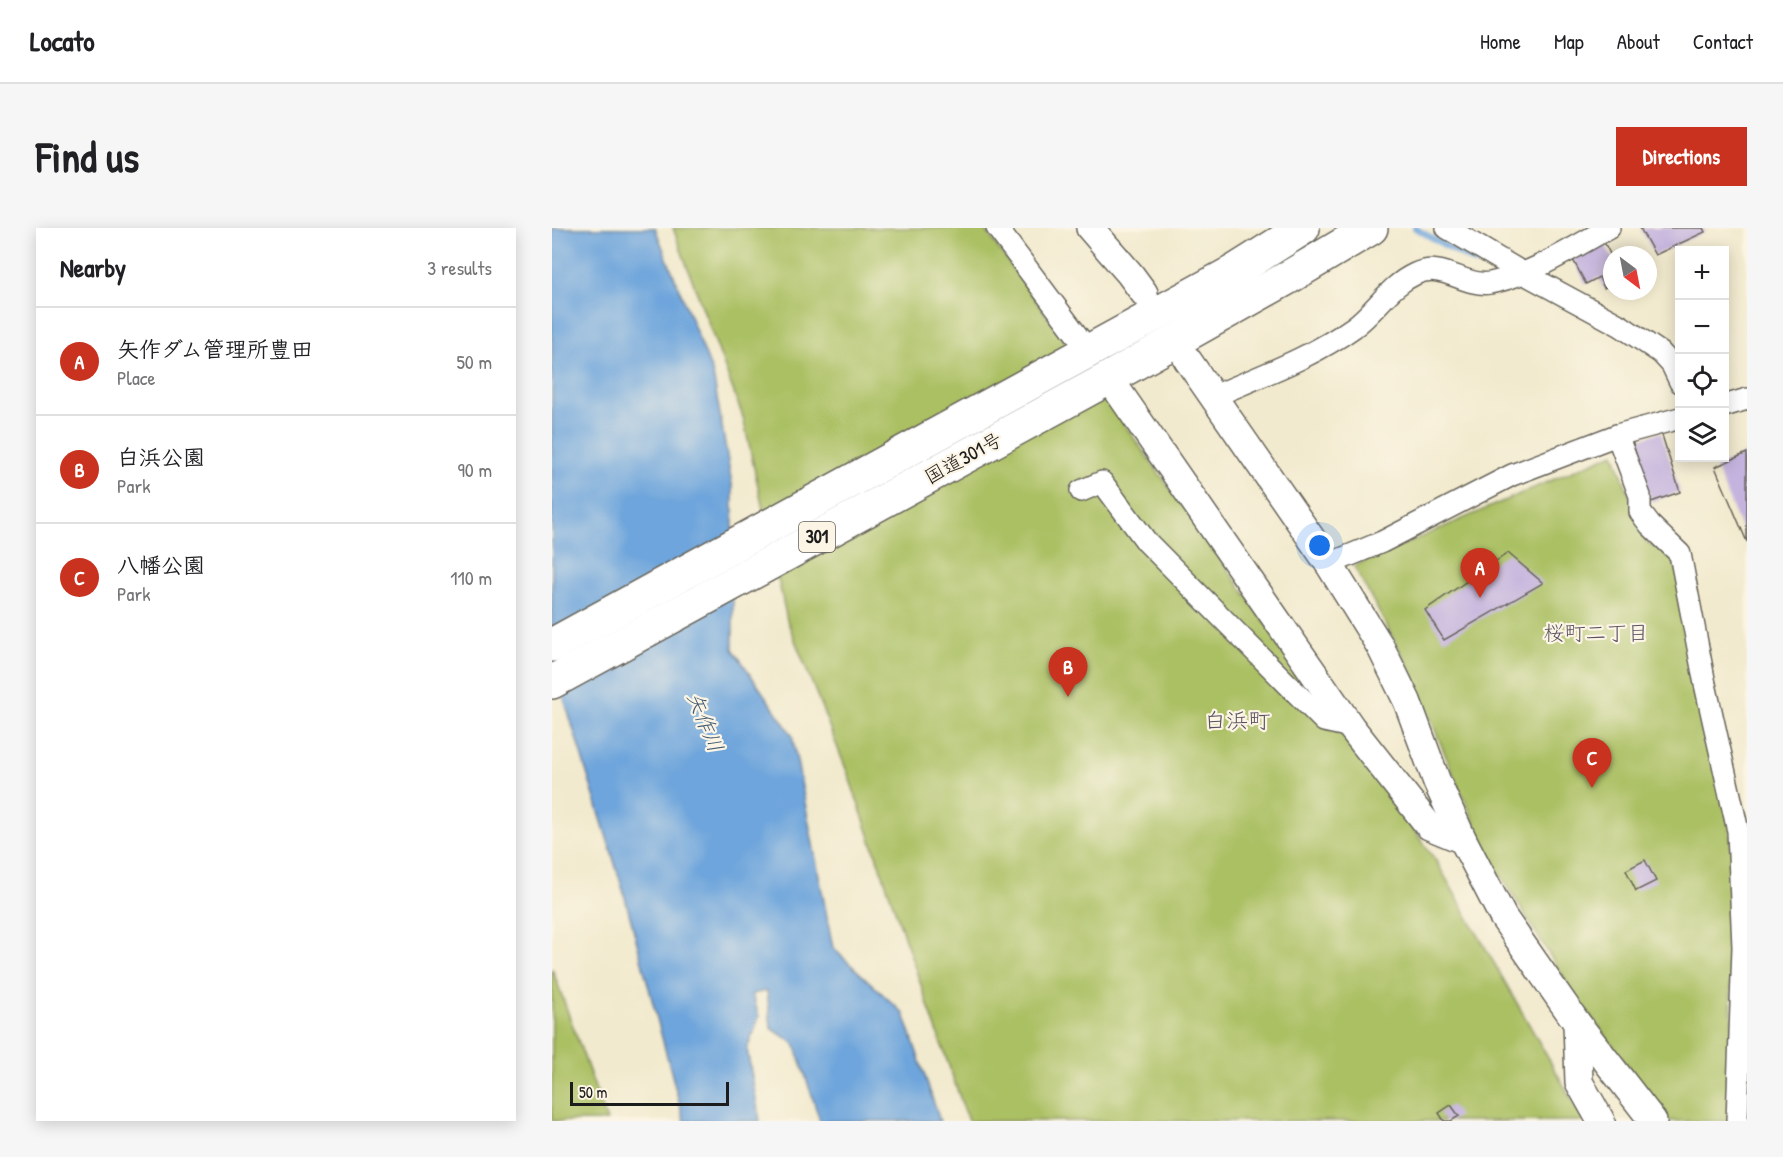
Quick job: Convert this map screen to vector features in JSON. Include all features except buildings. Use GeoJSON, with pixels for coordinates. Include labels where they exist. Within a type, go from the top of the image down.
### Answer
{"type":"FeatureCollection","features":[{"type":"Feature","properties":{"kind":"highway","name":"国道301号"},"geometry":{"type":"LineString","coordinates":[[552,645],[1235,271],[1303,228]]}},
{"type":"Feature","properties":{"kind":"highway","name":"国道301号"},"geometry":{"type":"LineString","coordinates":[[552,682],[1096,385],[1289,277],[1371,228]]}},
{"type":"Feature","properties":{"kind":"street"},"geometry":{"type":"LineString","coordinates":[[997,228],[1075,358]]}},
{"type":"Feature","properties":{"kind":"street"},"geometry":{"type":"LineString","coordinates":[[1090,228],[1144,293]]}},
{"type":"Feature","properties":{"kind":"street"},"geometry":{"type":"LineString","coordinates":[[1447,228],[1523,273],[1621,326],[1661,353],[1675,371]]}},
{"type":"Feature","properties":{"kind":"street"},"geometry":{"type":"LineString","coordinates":[[1212,397],[1319,350],[1356,325],[1396,284],[1418,272],[1440,269],[1468,280],[1487,283],[1523,273],[1609,228]]}},
{"type":"Feature","properties":{"kind":"street"},"geometry":{"type":"LineString","coordinates":[[1187,359],[1329,564],[1385,655],[1407,701],[1437,782],[1463,840],[1503,917],[1576,1023],[1653,1121]]}},
{"type":"Feature","properties":{"kind":"street"},"geometry":{"type":"LineString","coordinates":[[1096,385],[1352,727],[1429,825],[1463,840]]}},
{"type":"Feature","properties":{"kind":"street"},"geometry":{"type":"LineString","coordinates":[[1729,405],[1747,399]]}},
{"type":"Feature","properties":{"kind":"street"},"geometry":{"type":"LineString","coordinates":[[1329,564],[1382,542],[1512,476],[1617,435],[1671,420]]}},
{"type":"Feature","properties":{"kind":"street"},"geometry":{"type":"LineString","coordinates":[[1617,435],[1640,496],[1640,512],[1680,554],[1705,684],[1742,830],[1743,947],[1737,1121]]}},
{"type":"Feature","properties":{"kind":"street"},"geometry":{"type":"LineString","coordinates":[[1081,491],[1102,482],[1146,541],[1324,721],[1352,727]]}},
{"type":"Feature","properties":{"kind":"street"},"geometry":{"type":"LineString","coordinates":[[1576,1023],[1578,1082],[1601,1121]]}},
{"type":"Feature","properties":{"kind":"green space"},"geometry":{"type":"Polygon","coordinates":[[[673,228],[984,228],[1436,861],[1584,1121],[968,1121],[848,774],[787,620],[743,417],[673,228]]]}},
{"type":"Feature","properties":{"kind":"green space"},"geometry":{"type":"Polygon","coordinates":[[[1614,453],[1646,542],[1673,557],[1721,728],[1733,867],[1731,992],[1735,1121],[1669,1121],[1572,991],[1493,863],[1456,781],[1411,671],[1354,566],[1614,453]]]}},
{"type":"Feature","properties":{"kind":"green space"},"geometry":{"type":"Polygon","coordinates":[[[552,968],[607,1121],[552,1121],[552,968]]]}},
{"type":"Feature","properties":{"kind":"water","name":"矢作川"},"geometry":{"type":"Polygon","coordinates":[[[552,228],[655,228],[713,374],[733,490],[733,649],[792,735],[833,948],[904,1014],[940,1121],[820,1121],[795,1044],[771,1028],[767,991],[752,994],[759,1016],[747,1049],[760,1121],[684,1121],[623,890],[552,660],[552,228]]]}},
{"type":"Feature","properties":{"kind":"waterway"},"geometry":{"type":"LineString","coordinates":[[1415,228],[1475,263]]}},
{"type":"Feature","properties":{"kind":"place","name":"矢作ダム管理所豊田"},"geometry":{"type":"Point","coordinates":[1480,598]}},
{"type":"Feature","properties":{"kind":"place","name":"白浜公園"},"geometry":{"type":"Point","coordinates":[1068,697]}},
{"type":"Feature","properties":{"kind":"place","name":"八幡公園"},"geometry":{"type":"Point","coordinates":[1592,788]}},
{"type":"Feature","properties":{"kind":"district","name":"桜町二丁目"},"geometry":{"type":"Point","coordinates":[1596,633]}},
{"type":"Feature","properties":{"kind":"district","name":"白浜町"},"geometry":{"type":"Point","coordinates":[1237,720]}}]}
